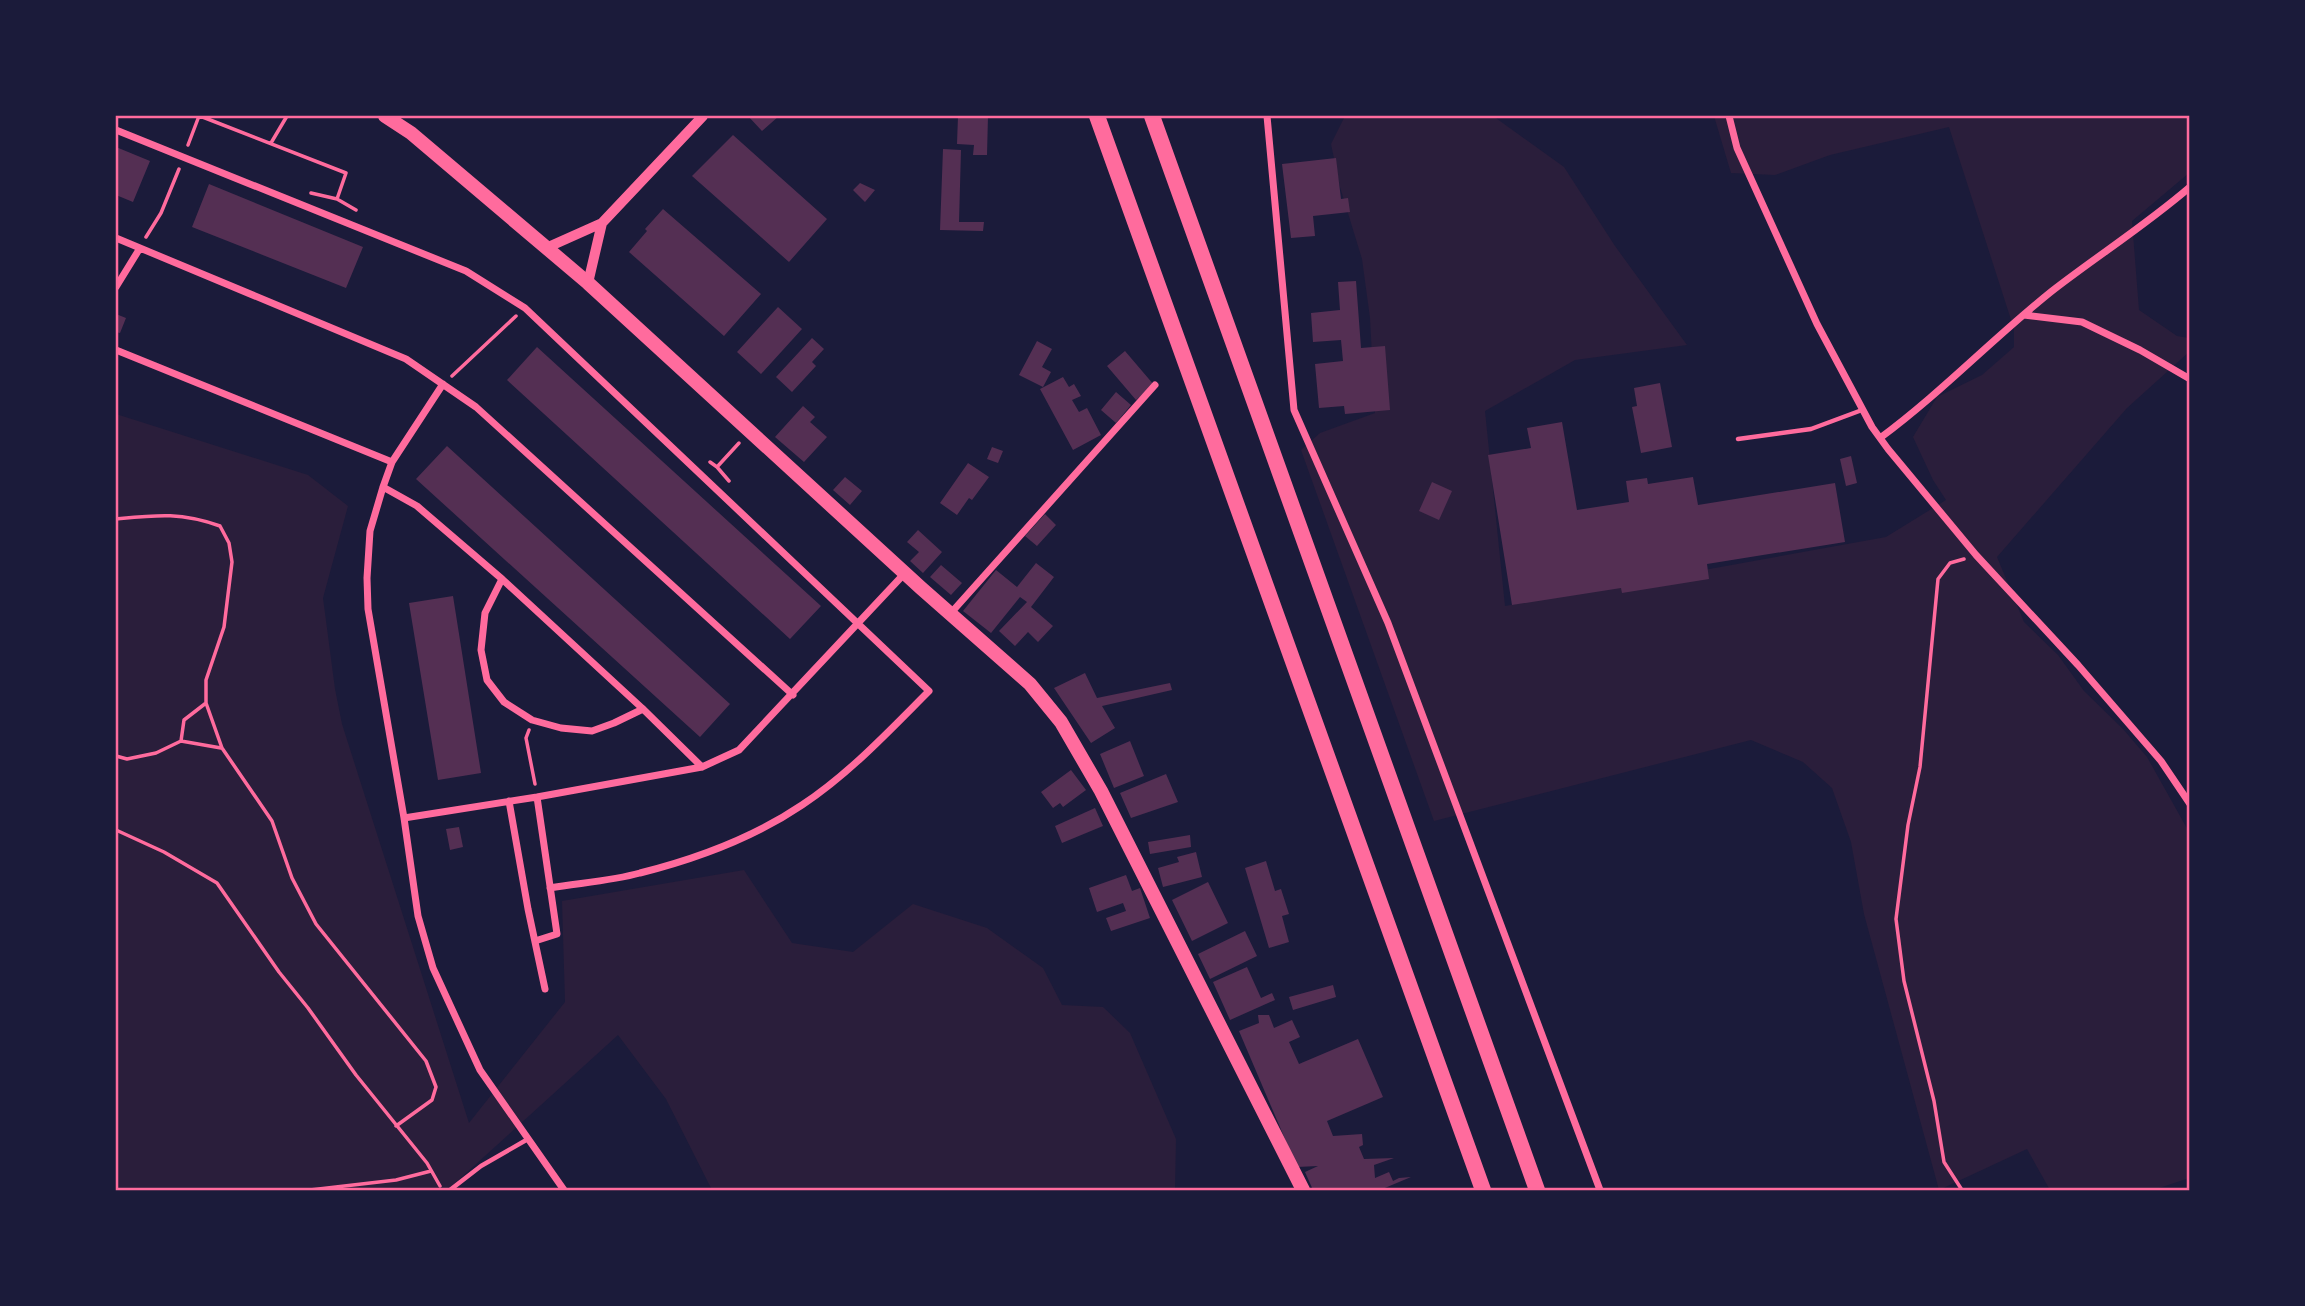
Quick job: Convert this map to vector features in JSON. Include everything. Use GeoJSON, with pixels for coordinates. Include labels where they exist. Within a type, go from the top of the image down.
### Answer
{"type":"FeatureCollection","features":[{"type":"Feature","properties":{"kind":"highway"},"geometry":{"type":"LineString","coordinates":[[1097,116],[1483,1191]]}},
{"type":"Feature","properties":{"kind":"highway"},"geometry":{"type":"LineString","coordinates":[[1152,116],[1537,1191]]}},
{"type":"Feature","properties":{"kind":"main road"},"geometry":{"type":"LineString","coordinates":[[385,116],[411,134],[588,283],[1030,684],[1061,722],[1101,791],[1303,1191]]}},
{"type":"Feature","properties":{"kind":"street"},"geometry":{"type":"LineString","coordinates":[[546,248],[602,223],[703,116]]}},
{"type":"Feature","properties":{"kind":"street"},"geometry":{"type":"LineString","coordinates":[[1267,116],[1294,410],[1388,623],[1600,1191]]}},
{"type":"Feature","properties":{"kind":"street"},"geometry":{"type":"LineString","coordinates":[[1729,116],[1737,148],[1817,324],[1880,438],[1976,555],[2078,665],[2161,761],[2189,804]]}},
{"type":"Feature","properties":{"kind":"street"},"geometry":{"type":"LineString","coordinates":[[116,130],[182,162],[285,197],[466,271],[525,307],[929,691],[867,753],[804,804],[778,820],[719,849],[638,874],[550,888]]}},
{"type":"Feature","properties":{"kind":"street"},"geometry":{"type":"LineString","coordinates":[[1880,438],[1919,409],[2053,290],[2164,210],[2189,187]]}},
{"type":"Feature","properties":{"kind":"street"},"geometry":{"type":"LineString","coordinates":[[588,283],[602,223]]}},
{"type":"Feature","properties":{"kind":"street"},"geometry":{"type":"LineString","coordinates":[[116,238],[406,359],[476,407],[793,695]]}},
{"type":"Feature","properties":{"kind":"street"},"geometry":{"type":"LineString","coordinates":[[116,287],[119,277],[140,248]]}},
{"type":"Feature","properties":{"kind":"street"},"geometry":{"type":"LineString","coordinates":[[2024,315],[2082,321],[2140,350],[2189,379]]}},
{"type":"Feature","properties":{"kind":"street"},"geometry":{"type":"LineString","coordinates":[[116,350],[392,462]]}},
{"type":"Feature","properties":{"kind":"street"},"geometry":{"type":"LineString","coordinates":[[443,384],[392,462],[383,487],[370,531],[368,609],[418,916],[433,968],[480,1070],[564,1191]]}},
{"type":"Feature","properties":{"kind":"street"},"geometry":{"type":"LineString","coordinates":[[950,614],[1155,385]]}},
{"type":"Feature","properties":{"kind":"street"},"geometry":{"type":"LineString","coordinates":[[383,487],[417,506],[502,579],[702,767]]}},
{"type":"Feature","properties":{"kind":"street"},"geometry":{"type":"LineString","coordinates":[[404,818],[702,767],[739,750],[905,573]]}},
{"type":"Feature","properties":{"kind":"street"},"geometry":{"type":"LineString","coordinates":[[502,579],[485,613],[481,650],[486,680],[504,702],[532,720],[561,728],[592,731],[643,709]]}},
{"type":"Feature","properties":{"kind":"street"},"geometry":{"type":"LineString","coordinates":[[534,941],[557,934],[537,797]]}},
{"type":"Feature","properties":{"kind":"street"},"geometry":{"type":"LineString","coordinates":[[509,801],[545,989]]}},
{"type":"Feature","properties":{"kind":"lane"},"geometry":{"type":"LineString","coordinates":[[1738,439],[1811,429],[1863,410]]}},
{"type":"Feature","properties":{"kind":"lane"},"geometry":{"type":"LineString","coordinates":[[450,1191],[481,1166],[529,1139]]}},
{"type":"Feature","properties":{"kind":"path"},"geometry":{"type":"LineString","coordinates":[[140,248],[161,213],[200,116],[346,173],[339,200],[318,193],[303,192],[285,197]]}},
{"type":"Feature","properties":{"kind":"path"},"geometry":{"type":"LineString","coordinates":[[271,144],[287,116]]}},
{"type":"Feature","properties":{"kind":"path"},"geometry":{"type":"LineString","coordinates":[[443,384],[525,307]]}},
{"type":"Feature","properties":{"kind":"path"},"geometry":{"type":"LineString","coordinates":[[717,467],[750,431]]}},
{"type":"Feature","properties":{"kind":"path"},"geometry":{"type":"LineString","coordinates":[[708,461],[725,475]]}},
{"type":"Feature","properties":{"kind":"path"},"geometry":{"type":"LineString","coordinates":[[116,519],[163,515],[194,517],[220,526],[229,543],[232,562],[224,627],[206,680],[206,703],[222,748],[272,821],[292,878],[316,925],[426,1061],[436,1087],[432,1100],[396,1126]]}},
{"type":"Feature","properties":{"kind":"path"},"geometry":{"type":"LineString","coordinates":[[1962,1191],[1944,1161],[1934,1101],[1904,981],[1896,919],[1908,825],[1920,767],[1938,579],[1950,563],[1976,555]]}},
{"type":"Feature","properties":{"kind":"path"},"geometry":{"type":"LineString","coordinates":[[180,741],[184,720],[206,703]]}},
{"type":"Feature","properties":{"kind":"path"},"geometry":{"type":"LineString","coordinates":[[116,756],[127,759],[156,753],[180,741],[222,748]]}},
{"type":"Feature","properties":{"kind":"path"},"geometry":{"type":"LineString","coordinates":[[528,748],[531,767]]}},
{"type":"Feature","properties":{"kind":"path"},"geometry":{"type":"LineString","coordinates":[[116,830],[164,852],[217,883],[279,972],[430,1171],[442,1191]]}},
{"type":"Feature","properties":{"kind":"path"},"geometry":{"type":"LineString","coordinates":[[310,1191],[396,1180],[430,1171]]}},
{"type":"Feature","properties":{"kind":"shaded area"},"geometry":{"type":"Polygon","coordinates":[[[1345,116],[1493,116],[1564,167],[1615,246],[1687,345],[1575,360],[1485,411],[1505,606],[1886,537],[1946,500],[1933,480],[1913,437],[1937,397],[1982,375],[2014,347],[2014,329],[1949,127],[1830,155],[1775,175],[1731,173],[1714,116],[2189,116],[2189,173],[2132,221],[2139,310],[2177,336],[2189,338],[2189,352],[2127,408],[1997,557],[2024,622],[2058,655],[2084,691],[2147,757],[2189,832],[2189,1178],[2153,1190],[2050,1190],[2027,1149],[1939,1190],[1864,914],[1851,842],[1832,788],[1803,762],[1751,740],[1434,821],[1301,450],[1320,433],[1375,413],[1370,318],[1362,259],[1340,187],[1331,144],[1345,116]]]}},
{"type":"Feature","properties":{"kind":"shaded area"},"geometry":{"type":"Polygon","coordinates":[[[116,414],[308,475],[348,506],[323,598],[335,689],[342,724],[469,1123],[565,1002],[562,901],[744,870],[792,943],[853,952],[913,904],[987,928],[1043,968],[1062,1005],[1103,1007],[1130,1033],[1176,1139],[1175,1190],[712,1190],[666,1099],[618,1035],[453,1185],[456,1190],[116,1190],[116,414]]]}},
{"type":"Feature","properties":{"kind":"building"},"geometry":{"type":"Polygon","coordinates":[[[748,116],[779,116],[762,131],[748,116]]]}},
{"type":"Feature","properties":{"kind":"building"},"geometry":{"type":"Polygon","coordinates":[[[958,116],[988,116],[987,155],[973,155],[974,145],[957,144],[958,116]]]}},
{"type":"Feature","properties":{"kind":"building"},"geometry":{"type":"Polygon","coordinates":[[[733,135],[827,219],[789,262],[692,176],[733,135]]]}},
{"type":"Feature","properties":{"kind":"building"},"geometry":{"type":"Polygon","coordinates":[[[116,147],[150,161],[133,202],[116,195],[116,147]]]}},
{"type":"Feature","properties":{"kind":"building"},"geometry":{"type":"Polygon","coordinates":[[[943,149],[961,150],[959,222],[984,222],[983,231],[940,230],[943,149]]]}},
{"type":"Feature","properties":{"kind":"building"},"geometry":{"type":"Polygon","coordinates":[[[1336,158],[1341,199],[1348,198],[1350,212],[1313,216],[1315,236],[1291,238],[1282,164],[1336,158]]]}},
{"type":"Feature","properties":{"kind":"building"},"geometry":{"type":"Polygon","coordinates":[[[860,183],[875,190],[865,202],[853,190],[860,183]]]}},
{"type":"Feature","properties":{"kind":"building"},"geometry":{"type":"Polygon","coordinates":[[[209,184],[363,247],[346,288],[192,227],[209,184]]]}},
{"type":"Feature","properties":{"kind":"building"},"geometry":{"type":"Polygon","coordinates":[[[663,209],[761,294],[724,336],[629,252],[663,209]]]}},
{"type":"Feature","properties":{"kind":"building"},"geometry":{"type":"Polygon","coordinates":[[[1356,281],[1361,348],[1385,346],[1390,410],[1345,414],[1344,406],[1319,408],[1315,364],[1343,361],[1341,340],[1313,342],[1311,313],[1340,310],[1338,282],[1356,281]]]}},
{"type":"Feature","properties":{"kind":"building"},"geometry":{"type":"Polygon","coordinates":[[[778,307],[802,329],[761,374],[737,352],[778,307]]]}},
{"type":"Feature","properties":{"kind":"building"},"geometry":{"type":"Polygon","coordinates":[[[116,314],[126,318],[120,333],[116,332],[116,314]]]}},
{"type":"Feature","properties":{"kind":"building"},"geometry":{"type":"Polygon","coordinates":[[[812,338],[824,349],[812,362],[816,366],[792,392],[776,377],[812,338]]]}},
{"type":"Feature","properties":{"kind":"building"},"geometry":{"type":"Polygon","coordinates":[[[1037,341],[1052,349],[1042,367],[1051,372],[1043,387],[1019,375],[1037,341]]]}},
{"type":"Feature","properties":{"kind":"building"},"geometry":{"type":"Polygon","coordinates":[[[537,347],[821,606],[790,639],[507,380],[537,347]]]}},
{"type":"Feature","properties":{"kind":"building"},"geometry":{"type":"Polygon","coordinates":[[[1125,351],[1154,385],[1136,400],[1107,366],[1125,351]]]}},
{"type":"Feature","properties":{"kind":"building"},"geometry":{"type":"Polygon","coordinates":[[[1063,377],[1069,387],[1074,384],[1081,396],[1072,400],[1079,412],[1087,408],[1101,435],[1073,450],[1040,389],[1063,377]]]}},
{"type":"Feature","properties":{"kind":"building"},"geometry":{"type":"Polygon","coordinates":[[[1660,383],[1672,447],[1641,453],[1632,407],[1637,406],[1634,388],[1660,383]]]}},
{"type":"Feature","properties":{"kind":"building"},"geometry":{"type":"Polygon","coordinates":[[[1116,392],[1131,405],[1116,423],[1101,410],[1116,392]]]}},
{"type":"Feature","properties":{"kind":"building"},"geometry":{"type":"Polygon","coordinates":[[[803,406],[815,417],[810,422],[827,437],[804,462],[775,437],[803,406]]]}},
{"type":"Feature","properties":{"kind":"building"},"geometry":{"type":"Polygon","coordinates":[[[1562,422],[1577,510],[1629,502],[1626,481],[1647,478],[1648,484],[1693,477],[1698,505],[1835,483],[1845,542],[1707,564],[1709,579],[1622,593],[1621,588],[1512,605],[1488,455],[1531,448],[1527,428],[1562,422]]]}},
{"type":"Feature","properties":{"kind":"building"},"geometry":{"type":"Polygon","coordinates":[[[447,446],[730,704],[700,737],[416,479],[447,446]]]}},
{"type":"Feature","properties":{"kind":"building"},"geometry":{"type":"Polygon","coordinates":[[[992,447],[1003,451],[998,463],[987,459],[992,447]]]}},
{"type":"Feature","properties":{"kind":"building"},"geometry":{"type":"Polygon","coordinates":[[[1851,456],[1857,483],[1846,486],[1840,459],[1851,456]]]}},
{"type":"Feature","properties":{"kind":"building"},"geometry":{"type":"Polygon","coordinates":[[[968,463],[989,477],[957,515],[940,503],[968,463]]]}},
{"type":"Feature","properties":{"kind":"building"},"geometry":{"type":"Polygon","coordinates":[[[845,477],[862,491],[850,505],[833,490],[845,477]]]}},
{"type":"Feature","properties":{"kind":"building"},"geometry":{"type":"Polygon","coordinates":[[[1432,482],[1452,491],[1439,520],[1419,511],[1432,482]]]}},
{"type":"Feature","properties":{"kind":"building"},"geometry":{"type":"Polygon","coordinates":[[[1045,514],[1056,525],[1037,546],[1025,536],[1045,514]]]}},
{"type":"Feature","properties":{"kind":"building"},"geometry":{"type":"Polygon","coordinates":[[[918,530],[942,552],[923,573],[910,561],[919,552],[907,542],[918,530]]]}},
{"type":"Feature","properties":{"kind":"building"},"geometry":{"type":"Polygon","coordinates":[[[1036,563],[1054,577],[1031,607],[1053,626],[1038,642],[1028,632],[1015,646],[999,631],[1027,602],[1020,597],[991,633],[963,611],[996,570],[1017,587],[1036,563]]]}},
{"type":"Feature","properties":{"kind":"building"},"geometry":{"type":"Polygon","coordinates":[[[941,565],[962,583],[951,595],[930,577],[941,565]]]}},
{"type":"Feature","properties":{"kind":"building"},"geometry":{"type":"Polygon","coordinates":[[[453,596],[481,773],[438,780],[409,603],[453,596]]]}},
{"type":"Feature","properties":{"kind":"building"},"geometry":{"type":"Polygon","coordinates":[[[1085,673],[1097,698],[1170,683],[1172,690],[1102,706],[1115,728],[1091,743],[1054,688],[1085,673]]]}},
{"type":"Feature","properties":{"kind":"building"},"geometry":{"type":"Polygon","coordinates":[[[1130,741],[1144,776],[1114,788],[1100,754],[1130,741]]]}},
{"type":"Feature","properties":{"kind":"building"},"geometry":{"type":"Polygon","coordinates":[[[1071,770],[1086,790],[1063,807],[1060,803],[1053,808],[1041,792],[1071,770]]]}},
{"type":"Feature","properties":{"kind":"building"},"geometry":{"type":"Polygon","coordinates":[[[1166,774],[1178,802],[1131,818],[1120,793],[1166,774]]]}},
{"type":"Feature","properties":{"kind":"building"},"geometry":{"type":"Polygon","coordinates":[[[1095,808],[1103,826],[1062,843],[1055,826],[1095,808]]]}},
{"type":"Feature","properties":{"kind":"building"},"geometry":{"type":"Polygon","coordinates":[[[459,827],[463,847],[450,850],[446,829],[459,827]]]}},
{"type":"Feature","properties":{"kind":"building"},"geometry":{"type":"Polygon","coordinates":[[[1190,835],[1191,847],[1150,854],[1148,842],[1190,835]]]}},
{"type":"Feature","properties":{"kind":"building"},"geometry":{"type":"Polygon","coordinates":[[[1196,852],[1202,877],[1163,887],[1158,868],[1179,862],[1177,857],[1196,852]]]}},
{"type":"Feature","properties":{"kind":"building"},"geometry":{"type":"Polygon","coordinates":[[[1266,861],[1275,891],[1281,889],[1289,914],[1282,916],[1289,942],[1269,948],[1245,868],[1266,861]]]}},
{"type":"Feature","properties":{"kind":"building"},"geometry":{"type":"Polygon","coordinates":[[[1126,875],[1132,891],[1140,888],[1150,918],[1111,931],[1106,918],[1126,911],[1123,903],[1097,912],[1089,888],[1126,875]]]}},
{"type":"Feature","properties":{"kind":"building"},"geometry":{"type":"Polygon","coordinates":[[[1208,882],[1228,923],[1192,941],[1172,900],[1208,882]]]}},
{"type":"Feature","properties":{"kind":"building"},"geometry":{"type":"Polygon","coordinates":[[[1245,931],[1257,956],[1210,979],[1198,954],[1245,931]]]}},
{"type":"Feature","properties":{"kind":"building"},"geometry":{"type":"Polygon","coordinates":[[[1247,967],[1261,998],[1272,993],[1275,1000],[1230,1020],[1213,982],[1247,967]]]}},
{"type":"Feature","properties":{"kind":"building"},"geometry":{"type":"Polygon","coordinates":[[[1333,985],[1336,997],[1293,1010],[1289,997],[1333,985]]]}},
{"type":"Feature","properties":{"kind":"building"},"geometry":{"type":"Polygon","coordinates":[[[1258,1015],[1269,1015],[1274,1028],[1292,1020],[1300,1037],[1289,1042],[1299,1064],[1358,1039],[1383,1097],[1327,1121],[1333,1136],[1362,1134],[1363,1145],[1359,1147],[1364,1159],[1394,1158],[1374,1165],[1375,1178],[1389,1172],[1393,1181],[1411,1177],[1380,1190],[1313,1190],[1305,1172],[1318,1166],[1297,1167],[1239,1031],[1259,1023],[1258,1015]]]}}]}
